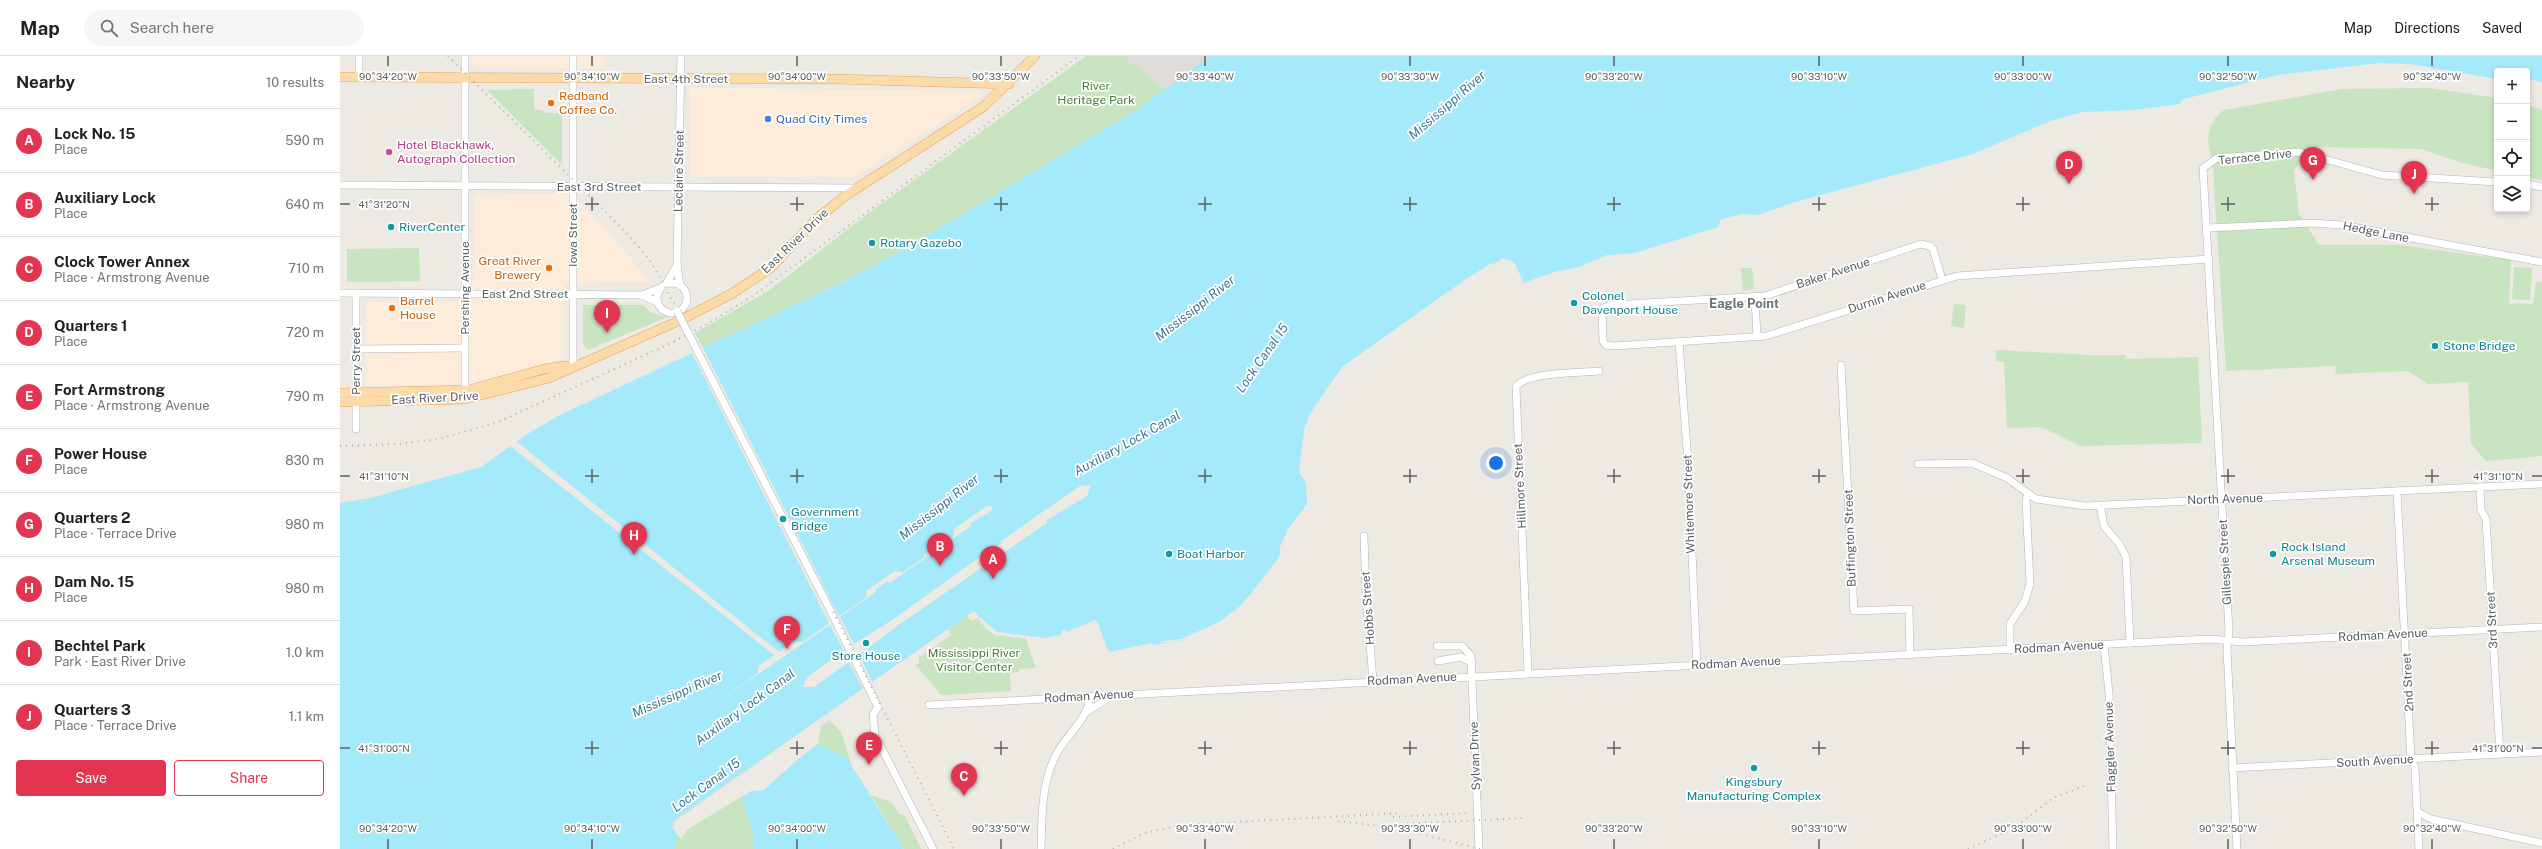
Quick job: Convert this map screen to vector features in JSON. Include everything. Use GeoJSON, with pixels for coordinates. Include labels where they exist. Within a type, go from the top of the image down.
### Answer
{"type":"FeatureCollection","features":[{"type":"Feature","properties":{"kind":"main road","name":"East River Drive"},"geometry":{"type":"LineString","coordinates":[[340,393],[356,397],[465,395],[544,369],[573,365],[683,319],[744,286],[772,266],[814,221],[857,188],[969,118],[1009,84],[1035,56]]}},
{"type":"Feature","properties":{"kind":"main road","name":"East 4th Street"},"geometry":{"type":"LineString","coordinates":[[340,77],[573,80],[834,80],[1009,84]]}},
{"type":"Feature","properties":{"kind":"main road","name":"East River Drive"},"geometry":{"type":"LineString","coordinates":[[340,402],[356,397]]}},
{"type":"Feature","properties":{"kind":"street"},"geometry":{"type":"LineString","coordinates":[[359,56],[359,78]]}},
{"type":"Feature","properties":{"kind":"street","name":"Pershing Avenue"},"geometry":{"type":"LineString","coordinates":[[465,56],[465,395]]}},
{"type":"Feature","properties":{"kind":"street","name":"Iowa Street"},"geometry":{"type":"LineString","coordinates":[[573,56],[573,365]]}},
{"type":"Feature","properties":{"kind":"street","name":"Leclaire Street"},"geometry":{"type":"LineString","coordinates":[[680,286],[677,265],[680,187],[681,56]]}},
{"type":"Feature","properties":{"kind":"street","name":"Terrace Drive"},"geometry":{"type":"LineString","coordinates":[[2203,168],[2217,158],[2299,152],[2382,175],[2494,182]]}},
{"type":"Feature","properties":{"kind":"street","name":"Gillespie Street"},"geometry":{"type":"LineString","coordinates":[[2203,168],[2208,228],[2229,631],[2227,640],[2236,849]]}},
{"type":"Feature","properties":{"kind":"street","name":"East 3rd Street"},"geometry":{"type":"LineString","coordinates":[[340,185],[857,188]]}},
{"type":"Feature","properties":{"kind":"street"},"geometry":{"type":"LineString","coordinates":[[2530,185],[2542,187]]}},
{"type":"Feature","properties":{"kind":"street","name":"Hedge Lane"},"geometry":{"type":"LineString","coordinates":[[2208,228],[2313,223],[2341,224],[2542,262]]}},
{"type":"Feature","properties":{"kind":"street","name":"Baker Avenue"},"geometry":{"type":"LineString","coordinates":[[1603,308],[1611,305],[1755,298],[1924,244],[1933,249],[1942,279]]}},
{"type":"Feature","properties":{"kind":"street","name":"Durnin Avenue"},"geometry":{"type":"LineString","coordinates":[[1603,308],[1603,341],[1606,345],[1757,337],[1785,330],[1942,279],[1971,274],[2209,259]]}},
{"type":"Feature","properties":{"kind":"street"},"geometry":{"type":"LineString","coordinates":[[657,302],[663,286],[677,265]]}},
{"type":"Feature","properties":{"kind":"street"},"geometry":{"type":"LineString","coordinates":[[642,295],[657,302],[667,312],[677,312],[684,306],[686,293],[680,286],[674,283],[663,286]]}},
{"type":"Feature","properties":{"kind":"street","name":"East 2nd Street"},"geometry":{"type":"LineString","coordinates":[[340,293],[642,295],[663,286]]}},
{"type":"Feature","properties":{"kind":"street","name":"Perry Street"},"geometry":{"type":"LineString","coordinates":[[356,293],[356,429]]}},
{"type":"Feature","properties":{"kind":"street"},"geometry":{"type":"LineString","coordinates":[[1755,298],[1757,337]]}},
{"type":"Feature","properties":{"kind":"street"},"geometry":{"type":"LineString","coordinates":[[677,312],[874,697],[878,706],[873,716],[875,735],[933,849]]}},
{"type":"Feature","properties":{"kind":"street","name":"Whitemore Street"},"geometry":{"type":"LineString","coordinates":[[1678,342],[1688,464],[1697,666]]}},
{"type":"Feature","properties":{"kind":"street"},"geometry":{"type":"LineString","coordinates":[[356,349],[465,348]]}},
{"type":"Feature","properties":{"kind":"street","name":"Buffington Street"},"geometry":{"type":"LineString","coordinates":[[1841,365],[1854,611],[1909,609],[1910,654]]}},
{"type":"Feature","properties":{"kind":"street","name":"Hillmore Street"},"geometry":{"type":"LineString","coordinates":[[1528,673],[1516,387],[1519,382],[1532,377],[1599,371]]}},
{"type":"Feature","properties":{"kind":"street","name":"North Avenue"},"geometry":{"type":"LineString","coordinates":[[1918,464],[1972,463],[2007,478],[2036,499],[2054,503],[2100,505],[2542,484]]}},
{"type":"Feature","properties":{"kind":"street","name":"3rd Street"},"geometry":{"type":"LineString","coordinates":[[2480,487],[2481,510],[2486,519],[2500,754]]}},
{"type":"Feature","properties":{"kind":"street","name":"2nd Street"},"geometry":{"type":"LineString","coordinates":[[2397,491],[2406,634],[2411,759],[2415,768],[2419,849]]}},
{"type":"Feature","properties":{"kind":"street"},"geometry":{"type":"LineString","coordinates":[[2010,650],[2010,624],[2025,601],[2030,584],[2026,500],[2028,494]]}},
{"type":"Feature","properties":{"kind":"street"},"geometry":{"type":"LineString","coordinates":[[2100,505],[2104,526],[2120,545],[2126,556],[2130,643]]}},
{"type":"Feature","properties":{"kind":"street","name":"Hobbs Street"},"geometry":{"type":"LineString","coordinates":[[1364,536],[1366,595],[1373,681]]}},
{"type":"Feature","properties":{"kind":"street","name":"Rodman Avenue"},"geometry":{"type":"LineString","coordinates":[[929,705],[2130,643],[2227,640],[2243,642],[2542,627]]}},
{"type":"Feature","properties":{"kind":"street","name":"Flaggler Avenue"},"geometry":{"type":"LineString","coordinates":[[2104,645],[2108,693],[2113,849]]}},
{"type":"Feature","properties":{"kind":"street"},"geometry":{"type":"LineString","coordinates":[[1436,646],[1462,646],[1469,653],[1472,663]]}},
{"type":"Feature","properties":{"kind":"street"},"geometry":{"type":"LineString","coordinates":[[1438,661],[1461,657],[1472,663]]}},
{"type":"Feature","properties":{"kind":"street","name":"Sylvan Drive"},"geometry":{"type":"LineString","coordinates":[[1472,663],[1479,849]]}},
{"type":"Feature","properties":{"kind":"street"},"geometry":{"type":"LineString","coordinates":[[1041,849],[1044,795],[1051,766],[1068,735],[1085,714],[1101,701],[1114,695]]}},
{"type":"Feature","properties":{"kind":"street"},"geometry":{"type":"LineString","coordinates":[[1085,714],[1089,706],[1090,696]]}},
{"type":"Feature","properties":{"kind":"street","name":"South Avenue"},"geometry":{"type":"LineString","coordinates":[[2232,768],[2542,752]]}},
{"type":"Feature","properties":{"kind":"street"},"geometry":{"type":"LineString","coordinates":[[2418,812],[2431,819],[2542,843]]}},
{"type":"Feature","properties":{"kind":"shaded area"},"geometry":{"type":"Polygon","coordinates":[[[456,56],[608,56],[601,69],[475,67],[456,56]]]}},
{"type":"Feature","properties":{"kind":"shaded area"},"geometry":{"type":"Polygon","coordinates":[[[1123,56],[1210,56],[1165,89],[1123,56]]]}},
{"type":"Feature","properties":{"kind":"shaded area"},"geometry":{"type":"Polygon","coordinates":[[[689,88],[979,91],[980,97],[855,177],[690,176],[689,88]]]}},
{"type":"Feature","properties":{"kind":"shaded area"},"geometry":{"type":"Polygon","coordinates":[[[567,193],[607,230],[650,282],[565,283],[564,359],[472,385],[365,386],[366,302],[473,302],[474,195],[567,193]]]}},
{"type":"Feature","properties":{"kind":"shaded area"},"geometry":{"type":"Polygon","coordinates":[[[917,650],[674,822],[675,824],[671,827],[671,822],[917,650]]]}},
{"type":"Feature","properties":{"kind":"green space","name":"River Heritage Park"},"geometry":{"type":"Polygon","coordinates":[[[1086,56],[1123,56],[1165,89],[1135,111],[903,250],[840,283],[703,348],[695,333],[770,290],[870,212],[1086,56]]]}},
{"type":"Feature","properties":{"kind":"green space"},"geometry":{"type":"Polygon","coordinates":[[[2430,88],[2494,98],[2494,170],[2459,162],[2421,149],[2310,147],[2294,171],[2299,214],[2319,245],[2399,245],[2511,260],[2509,303],[2514,305],[2515,303],[2533,304],[2536,282],[2542,282],[2542,456],[2486,461],[2471,444],[2468,382],[2428,384],[2408,371],[2336,374],[2335,366],[2226,371],[2213,168],[2208,136],[2209,130],[2212,123],[2224,110],[2342,89],[2430,88]]]}},
{"type":"Feature","properties":{"kind":"green space"},"geometry":{"type":"Polygon","coordinates":[[[534,89],[534,108],[547,113],[562,113],[562,165],[487,90],[534,89]]]}},
{"type":"Feature","properties":{"kind":"green space"},"geometry":{"type":"Polygon","coordinates":[[[2530,106],[2542,110],[2542,180],[2530,178],[2530,106]]]}},
{"type":"Feature","properties":{"kind":"green space"},"geometry":{"type":"Polygon","coordinates":[[[419,248],[420,281],[347,282],[347,249],[419,248]]]}},
{"type":"Feature","properties":{"kind":"green space"},"geometry":{"type":"Polygon","coordinates":[[[2514,267],[2532,268],[2530,300],[2512,299],[2514,267]]]}},
{"type":"Feature","properties":{"kind":"green space"},"geometry":{"type":"Polygon","coordinates":[[[1741,268],[1752,268],[1754,289],[1743,291],[1741,268]]]}},
{"type":"Feature","properties":{"kind":"green space"},"geometry":{"type":"Polygon","coordinates":[[[1954,304],[1966,305],[1964,328],[1951,326],[1954,304]]]}},
{"type":"Feature","properties":{"kind":"green space"},"geometry":{"type":"Polygon","coordinates":[[[583,305],[643,305],[652,313],[667,317],[588,350],[583,344],[583,305]]]}},
{"type":"Feature","properties":{"kind":"green space"},"geometry":{"type":"Polygon","coordinates":[[[1996,350],[2089,355],[2126,355],[2126,359],[2198,357],[2202,443],[2080,446],[2041,427],[2007,428],[2004,362],[1996,361],[1996,350]]]}},
{"type":"Feature","properties":{"kind":"green space","name":"Mississippi River Visitor Center"},"geometry":{"type":"Polygon","coordinates":[[[967,616],[972,621],[979,617],[986,627],[1025,637],[1036,668],[1019,669],[1019,672],[1010,673],[1011,691],[941,695],[916,665],[919,663],[919,657],[951,635],[948,629],[967,616]]]}},
{"type":"Feature","properties":{"kind":"green space"},"geometry":{"type":"Polygon","coordinates":[[[829,720],[841,732],[852,767],[864,784],[818,744],[821,726],[829,720]]]}},
{"type":"Feature","properties":{"kind":"green space"},"geometry":{"type":"Polygon","coordinates":[[[751,791],[768,849],[656,849],[671,827],[681,839],[688,829],[751,791]]]}},
{"type":"Feature","properties":{"kind":"green space"},"geometry":{"type":"Polygon","coordinates":[[[871,795],[891,802],[899,814],[905,816],[921,849],[904,849],[871,795]]]}},
{"type":"Feature","properties":{"kind":"water"},"geometry":{"type":"Polygon","coordinates":[[[1210,56],[2542,56],[2542,82],[2530,80],[2530,68],[2494,68],[2494,82],[2389,66],[2288,75],[2181,104],[2134,110],[2083,112],[2050,121],[1973,154],[1798,201],[1758,215],[1743,214],[1721,219],[1718,227],[1635,253],[1607,255],[1579,267],[1554,272],[1524,283],[1514,262],[1504,258],[1466,279],[1420,315],[1343,367],[1308,422],[1301,471],[1310,495],[1309,504],[1288,529],[1280,547],[1280,556],[1239,609],[1217,625],[1184,640],[1154,645],[1151,643],[1105,653],[1096,625],[1083,626],[1062,636],[1056,637],[1038,638],[1008,636],[992,631],[974,611],[671,822],[671,825],[678,835],[674,849],[340,849],[340,503],[370,498],[481,467],[529,433],[558,416],[841,283],[903,250],[1135,111],[1210,56]]]}},
{"type":"Feature","properties":{"kind":"water"},"geometry":{"type":"Polygon","coordinates":[[[818,744],[846,757],[904,849],[753,849],[753,835],[742,797],[751,791],[764,790],[781,769],[796,755],[811,746],[818,744]]]}},
{"type":"Feature","properties":{"kind":"pier"},"geometry":{"type":"Polygon","coordinates":[[[2379,63],[2409,64],[2494,78],[2494,84],[2389,68],[2288,77],[2180,106],[2180,102],[2184,99],[2277,75],[2379,63]]]}},
{"type":"Feature","properties":{"kind":"pier"},"geometry":{"type":"Polygon","coordinates":[[[1491,263],[1491,266],[1467,280],[1410,323],[1345,368],[1310,422],[1303,471],[1312,494],[1311,504],[1290,530],[1282,547],[1288,529],[1307,504],[1306,480],[1302,478],[1299,471],[1304,430],[1309,415],[1342,367],[1491,263]]]}},
{"type":"Feature","properties":{"kind":"pier"},"geometry":{"type":"Polygon","coordinates":[[[702,346],[839,616],[867,597],[866,591],[895,571],[903,572],[925,557],[924,554],[931,553],[953,537],[954,529],[987,506],[993,506],[991,511],[970,523],[971,526],[890,583],[888,581],[876,589],[876,592],[840,617],[854,644],[895,618],[1080,486],[1091,485],[1087,496],[1047,520],[1047,523],[900,624],[859,655],[873,683],[674,822],[863,689],[849,662],[814,687],[803,687],[807,677],[844,651],[830,625],[694,718],[757,674],[759,666],[774,655],[510,446],[517,442],[779,652],[796,641],[803,642],[829,623],[691,351],[702,346]]]}},
{"type":"Feature","properties":{"kind":"pier"},"geometry":{"type":"Polygon","coordinates":[[[1282,547],[1282,557],[1244,606],[1223,623],[1189,639],[1162,643],[1160,646],[1161,641],[1181,639],[1219,622],[1239,607],[1263,580],[1279,556],[1282,547]]]}},
{"type":"Feature","properties":{"kind":"pier"},"geometry":{"type":"Polygon","coordinates":[[[978,618],[981,618],[997,632],[1045,638],[1060,635],[1062,634],[1061,631],[1065,629],[1067,632],[1095,620],[1108,650],[1111,653],[1104,654],[1093,626],[1088,625],[1062,638],[1045,641],[995,635],[985,628],[978,618]]]}},
{"type":"Feature","properties":{"kind":"pier"},"geometry":{"type":"Polygon","coordinates":[[[817,742],[818,744],[797,760],[764,790],[751,791],[740,798],[750,789],[763,789],[775,771],[809,743],[817,742]]]}},
{"type":"Feature","properties":{"kind":"railway"},"geometry":{"type":"LineString","coordinates":[[448,56],[627,233],[651,262],[690,331],[954,849]]}},
{"type":"Feature","properties":{"kind":"railway"},"geometry":{"type":"LineString","coordinates":[[340,446],[398,444],[439,439],[498,422],[667,345],[704,326],[754,295],[1079,56]]}},
{"type":"Feature","properties":{"kind":"railway"},"geometry":{"type":"LineString","coordinates":[[1968,849],[2014,828],[2053,798],[2086,785]]}},
{"type":"Feature","properties":{"kind":"railway"},"geometry":{"type":"LineString","coordinates":[[1113,849],[1145,833],[1180,825],[1400,813]]}},
{"type":"Feature","properties":{"kind":"railway"},"geometry":{"type":"LineString","coordinates":[[1393,817],[1469,813]]}},
{"type":"Feature","properties":{"kind":"railway"},"geometry":{"type":"LineString","coordinates":[[1395,824],[1525,818]]}},
{"type":"Feature","properties":{"kind":"railway"},"geometry":{"type":"LineString","coordinates":[[1338,821],[1398,828],[1480,849]]}},
{"type":"Feature","properties":{"kind":"place","name":"Redband Coffee Co."},"geometry":{"type":"Point","coordinates":[551,103]}},
{"type":"Feature","properties":{"kind":"place","name":"Quad City Times"},"geometry":{"type":"Point","coordinates":[768,119]}},
{"type":"Feature","properties":{"kind":"place","name":"Hotel Blackhawk, Autograph Collection"},"geometry":{"type":"Point","coordinates":[389,152]}},
{"type":"Feature","properties":{"kind":"place","name":"Quarters 2"},"geometry":{"type":"Point","coordinates":[2313,180]}},
{"type":"Feature","properties":{"kind":"place","name":"Quarters 1"},"geometry":{"type":"Point","coordinates":[2069,184]}},
{"type":"Feature","properties":{"kind":"place","name":"Quarters 3"},"geometry":{"type":"Point","coordinates":[2414,194]}},
{"type":"Feature","properties":{"kind":"place","name":"RiverCenter"},"geometry":{"type":"Point","coordinates":[391,227]}},
{"type":"Feature","properties":{"kind":"place","name":"Rotary Gazebo"},"geometry":{"type":"Point","coordinates":[872,243]}},
{"type":"Feature","properties":{"kind":"place","name":"Great River Brewery"},"geometry":{"type":"Point","coordinates":[549,268]}},
{"type":"Feature","properties":{"kind":"place","name":"Colonel Davenport House"},"geometry":{"type":"Point","coordinates":[1574,303]}},
{"type":"Feature","properties":{"kind":"place","name":"Barrel House"},"geometry":{"type":"Point","coordinates":[392,308]}},
{"type":"Feature","properties":{"kind":"place","name":"Bechtel Park"},"geometry":{"type":"Point","coordinates":[607,333]}},
{"type":"Feature","properties":{"kind":"place","name":"Stone Bridge"},"geometry":{"type":"Point","coordinates":[2435,346]}},
{"type":"Feature","properties":{"kind":"place","name":"Government Bridge"},"geometry":{"type":"Point","coordinates":[783,519]}},
{"type":"Feature","properties":{"kind":"place","name":"Boat Harbor"},"geometry":{"type":"Point","coordinates":[1169,554]}},
{"type":"Feature","properties":{"kind":"place","name":"Rock Island Arsenal Museum"},"geometry":{"type":"Point","coordinates":[2273,554]}},
{"type":"Feature","properties":{"kind":"place","name":"Dam No. 15"},"geometry":{"type":"Point","coordinates":[634,555]}},
{"type":"Feature","properties":{"kind":"place","name":"Auxiliary Lock"},"geometry":{"type":"Point","coordinates":[940,566]}},
{"type":"Feature","properties":{"kind":"place","name":"Lock No. 15"},"geometry":{"type":"Point","coordinates":[993,579]}},
{"type":"Feature","properties":{"kind":"place","name":"Store House"},"geometry":{"type":"Point","coordinates":[866,643]}},
{"type":"Feature","properties":{"kind":"place","name":"Power House"},"geometry":{"type":"Point","coordinates":[787,649]}},
{"type":"Feature","properties":{"kind":"place","name":"Fort Armstrong"},"geometry":{"type":"Point","coordinates":[869,765]}},
{"type":"Feature","properties":{"kind":"place","name":"Kingsbury Manufacturing Complex"},"geometry":{"type":"Point","coordinates":[1754,768]}},
{"type":"Feature","properties":{"kind":"place","name":"Clock Tower Annex"},"geometry":{"type":"Point","coordinates":[964,796]}},
{"type":"Feature","properties":{"kind":"district","name":"Eagle Point"},"geometry":{"type":"Point","coordinates":[1744,303]}},
{"type":"Feature","properties":{"kind":"water label","name":"Mississippi River"},"geometry":{"type":"Point","coordinates":[1447,105]}},
{"type":"Feature","properties":{"kind":"water label","name":"Mississippi River"},"geometry":{"type":"Point","coordinates":[1195,308]}},
{"type":"Feature","properties":{"kind":"water label","name":"Lock Canal 15"},"geometry":{"type":"Point","coordinates":[1262,358]}},
{"type":"Feature","properties":{"kind":"water label","name":"Auxiliary Lock Canal"},"geometry":{"type":"Point","coordinates":[1127,443]}},
{"type":"Feature","properties":{"kind":"water label","name":"Mississippi River"},"geometry":{"type":"Point","coordinates":[939,507]}},
{"type":"Feature","properties":{"kind":"water label","name":"Mississippi River"},"geometry":{"type":"Point","coordinates":[677,694]}},
{"type":"Feature","properties":{"kind":"water label","name":"Auxiliary Lock Canal"},"geometry":{"type":"Point","coordinates":[745,707]}},
{"type":"Feature","properties":{"kind":"water label","name":"Lock Canal 15"},"geometry":{"type":"Point","coordinates":[706,785]}}]}
